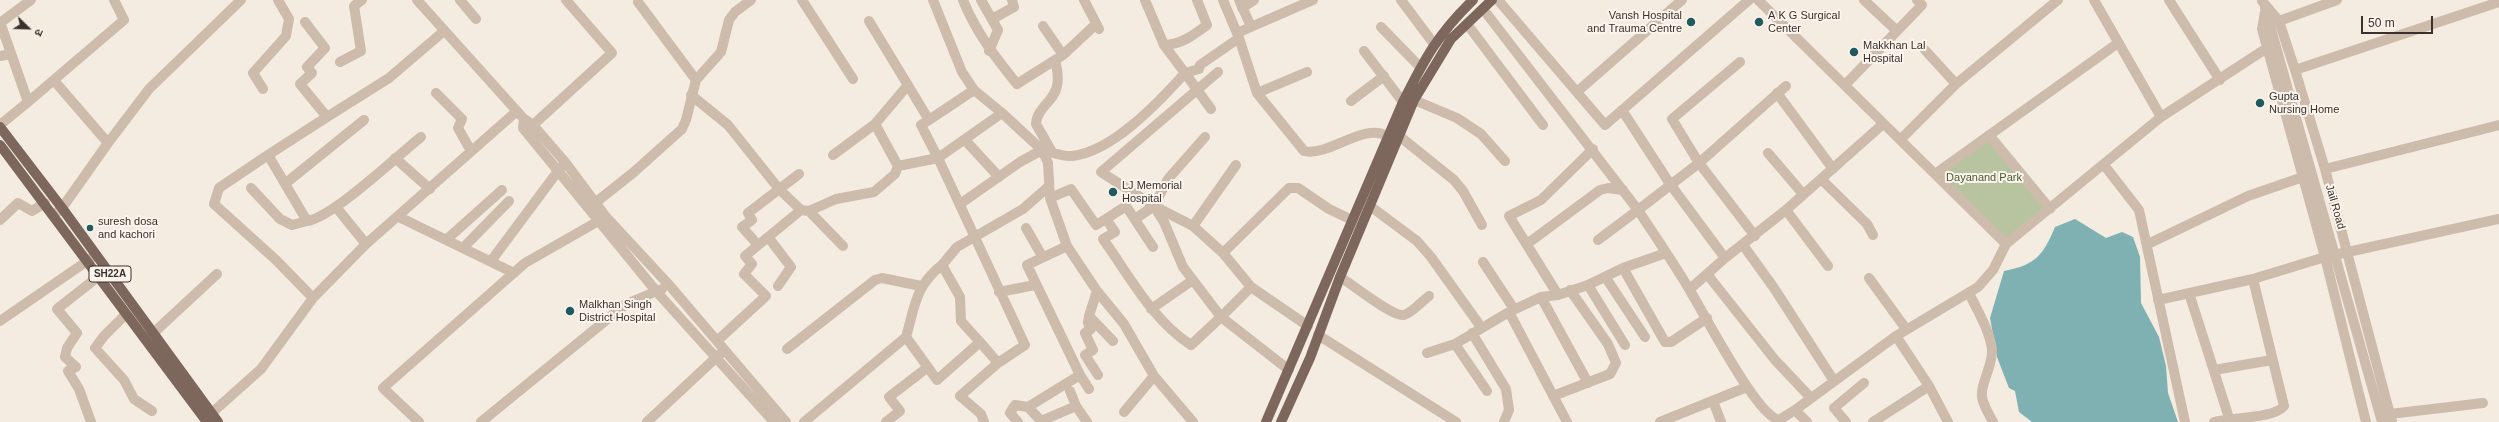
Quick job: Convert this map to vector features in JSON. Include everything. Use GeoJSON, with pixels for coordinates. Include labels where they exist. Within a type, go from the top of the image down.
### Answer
{"type":"FeatureCollection","features":[{"type":"Feature","properties":{"kind":"main road"},"geometry":{"type":"LineString","coordinates":[[1266,422],[1308,326],[1387,136],[1420,67],[1449,23],[1473,0]]}},
{"type":"Feature","properties":{"kind":"main road"},"geometry":{"type":"LineString","coordinates":[[1281,422],[1318,335],[1398,135],[1414,100],[1442,51],[1492,0]]}},
{"type":"Feature","properties":{"kind":"main road","name":"SH22A"},"geometry":{"type":"LineString","coordinates":[[0,126],[62,208],[92,258],[99,276],[144,341],[206,419],[218,422]]}},
{"type":"Feature","properties":{"kind":"main road","name":"SH22A"},"geometry":{"type":"LineString","coordinates":[[0,145],[54,215],[92,258],[154,334],[206,419]]}},
{"type":"Feature","properties":{"kind":"street"},"geometry":{"type":"LineString","coordinates":[[0,126],[124,20],[114,0]]}},
{"type":"Feature","properties":{"kind":"street"},"geometry":{"type":"LineString","coordinates":[[54,215],[62,208],[108,143],[149,89],[230,4],[242,0]]}},
{"type":"Feature","properties":{"kind":"street"},"geometry":{"type":"LineString","coordinates":[[263,89],[253,73],[286,36],[289,19],[278,0]]}},
{"type":"Feature","properties":{"kind":"street"},"geometry":{"type":"LineString","coordinates":[[340,62],[361,51],[354,6],[362,0]]}},
{"type":"Feature","properties":{"kind":"street"},"geometry":{"type":"LineString","coordinates":[[417,0],[520,115],[533,125],[656,291],[720,353],[786,422]]}},
{"type":"Feature","properties":{"kind":"street"},"geometry":{"type":"LineString","coordinates":[[460,0],[476,19]]}},
{"type":"Feature","properties":{"kind":"street"},"geometry":{"type":"LineString","coordinates":[[533,125],[612,53],[566,0]]}},
{"type":"Feature","properties":{"kind":"street"},"geometry":{"type":"LineString","coordinates":[[595,203],[634,172],[682,129],[686,120],[691,95],[696,80],[721,52],[729,20],[735,12],[752,0]]}},
{"type":"Feature","properties":{"kind":"street"},"geometry":{"type":"LineString","coordinates":[[802,0],[853,79]]}},
{"type":"Feature","properties":{"kind":"street"},"geometry":{"type":"LineString","coordinates":[[932,0],[962,72],[974,90],[1047,151],[1070,156],[1088,153],[1106,144],[1143,117],[1162,99],[1184,73],[1199,69],[1200,65],[1238,36],[1313,0]]}},
{"type":"Feature","properties":{"kind":"street"},"geometry":{"type":"LineString","coordinates":[[963,0],[971,21],[990,50],[1017,84],[1059,58],[1098,27],[1084,0]]}},
{"type":"Feature","properties":{"kind":"street"},"geometry":{"type":"LineString","coordinates":[[981,0],[998,30],[990,50]]}},
{"type":"Feature","properties":{"kind":"street"},"geometry":{"type":"LineString","coordinates":[[992,19],[1014,7],[1012,0]]}},
{"type":"Feature","properties":{"kind":"street"},"geometry":{"type":"LineString","coordinates":[[1146,0],[1164,45],[1211,109]]}},
{"type":"Feature","properties":{"kind":"street"},"geometry":{"type":"LineString","coordinates":[[1164,45],[1172,45],[1192,36],[1207,25],[1197,0]]}},
{"type":"Feature","properties":{"kind":"street"},"geometry":{"type":"LineString","coordinates":[[1223,0],[1238,36],[1257,94],[1304,151],[1317,152],[1367,133],[1387,136]]}},
{"type":"Feature","properties":{"kind":"street"},"geometry":{"type":"LineString","coordinates":[[1249,22],[1240,4],[1254,0]]}},
{"type":"Feature","properties":{"kind":"street"},"geometry":{"type":"LineString","coordinates":[[1401,0],[1434,44]]}},
{"type":"Feature","properties":{"kind":"street"},"geometry":{"type":"LineString","coordinates":[[1498,0],[1578,90],[1605,125],[1749,0]]}},
{"type":"Feature","properties":{"kind":"street"},"geometry":{"type":"LineString","coordinates":[[1578,90],[1682,0]]}},
{"type":"Feature","properties":{"kind":"street"},"geometry":{"type":"LineString","coordinates":[[1864,0],[1897,31]]}},
{"type":"Feature","properties":{"kind":"street"},"geometry":{"type":"LineString","coordinates":[[1845,85],[1922,5],[1917,0]]}},
{"type":"Feature","properties":{"kind":"street"},"geometry":{"type":"LineString","coordinates":[[1900,140],[1956,84],[2058,0]]}},
{"type":"Feature","properties":{"kind":"street"},"geometry":{"type":"LineString","coordinates":[[2094,0],[2161,117]]}},
{"type":"Feature","properties":{"kind":"street"},"geometry":{"type":"LineString","coordinates":[[2169,0],[2220,80]]}},
{"type":"Feature","properties":{"kind":"street"},"geometry":{"type":"LineString","coordinates":[[2279,21],[2337,0]]}},
{"type":"Feature","properties":{"kind":"street"},"geometry":{"type":"LineString","coordinates":[[26,1],[0,22],[28,102]]}},
{"type":"Feature","properties":{"kind":"street"},"geometry":{"type":"LineString","coordinates":[[1761,1],[1883,124],[2006,244]]}},
{"type":"Feature","properties":{"kind":"street"},"geometry":{"type":"LineString","coordinates":[[638,2],[696,80]]}},
{"type":"Feature","properties":{"kind":"street"},"geometry":{"type":"LineString","coordinates":[[2295,70],[2499,2]]}},
{"type":"Feature","properties":{"kind":"street"},"geometry":{"type":"LineString","coordinates":[[2263,4],[2279,21],[2295,70],[2325,169],[2391,418],[2483,403]]}},
{"type":"Feature","properties":{"kind":"street"},"geometry":{"type":"LineString","coordinates":[[2263,4],[2262,29],[2325,257],[2366,422]]}},
{"type":"Feature","properties":{"kind":"street","name":"Jail Road"},"geometry":{"type":"LineString","coordinates":[[2263,4],[2274,35],[2382,422]]}},
{"type":"Feature","properties":{"kind":"street"},"geometry":{"type":"LineString","coordinates":[[1483,9],[1624,190],[1690,289],[1747,387],[1772,419],[1778,421],[1906,329],[1978,287],[1993,270],[2006,244],[2161,117],[2268,48]]}},
{"type":"Feature","properties":{"kind":"street"},"geometry":{"type":"LineString","coordinates":[[869,21],[929,120]]}},
{"type":"Feature","properties":{"kind":"street"},"geometry":{"type":"LineString","coordinates":[[305,22],[325,48],[307,66],[312,73],[300,84],[327,117]]}},
{"type":"Feature","properties":{"kind":"street"},"geometry":{"type":"LineString","coordinates":[[1467,24],[1543,125]]}},
{"type":"Feature","properties":{"kind":"street"},"geometry":{"type":"LineString","coordinates":[[1043,26],[1059,58],[1058,86],[1054,94],[1041,108],[1036,124],[1047,151],[1048,187],[1050,198],[1067,246],[1097,291],[1124,324],[1154,376],[1193,422]]}},
{"type":"Feature","properties":{"kind":"street"},"geometry":{"type":"LineString","coordinates":[[1381,27],[1420,67]]}},
{"type":"Feature","properties":{"kind":"street"},"geometry":{"type":"LineString","coordinates":[[313,298],[276,260],[214,204],[219,188],[389,78],[444,31]]}},
{"type":"Feature","properties":{"kind":"street"},"geometry":{"type":"LineString","coordinates":[[1935,174],[2118,43]]}},
{"type":"Feature","properties":{"kind":"street"},"geometry":{"type":"LineString","coordinates":[[1925,50],[1956,84]]}},
{"type":"Feature","properties":{"kind":"street"},"geometry":{"type":"LineString","coordinates":[[1364,51],[1403,102]]}},
{"type":"Feature","properties":{"kind":"street"},"geometry":{"type":"LineString","coordinates":[[0,56],[10,54]]}},
{"type":"Feature","properties":{"kind":"street"},"geometry":{"type":"LineString","coordinates":[[1740,62],[1672,119],[1699,163],[1755,236]]}},
{"type":"Feature","properties":{"kind":"street"},"geometry":{"type":"LineString","coordinates":[[1218,72],[1101,172],[1154,206],[1192,226],[1223,253],[1251,287],[1308,326]]}},
{"type":"Feature","properties":{"kind":"street"},"geometry":{"type":"LineString","coordinates":[[1257,94],[1308,72]]}},
{"type":"Feature","properties":{"kind":"street"},"geometry":{"type":"LineString","coordinates":[[1351,101],[1384,76]]}},
{"type":"Feature","properties":{"kind":"street"},"geometry":{"type":"LineString","coordinates":[[57,84],[108,143]]}},
{"type":"Feature","properties":{"kind":"street"},"geometry":{"type":"LineString","coordinates":[[834,155],[875,124],[908,85]]}},
{"type":"Feature","properties":{"kind":"street"},"geometry":{"type":"LineString","coordinates":[[1598,240],[1699,163],[1786,86]]}},
{"type":"Feature","properties":{"kind":"street"},"geometry":{"type":"LineString","coordinates":[[974,90],[921,125],[960,204],[973,236],[1025,345],[998,363],[960,396],[981,414],[984,422]]}},
{"type":"Feature","properties":{"kind":"street"},"geometry":{"type":"LineString","coordinates":[[436,93],[462,119],[458,128],[471,151]]}},
{"type":"Feature","properties":{"kind":"street"},"geometry":{"type":"LineString","coordinates":[[1777,93],[1833,169]]}},
{"type":"Feature","properties":{"kind":"street"},"geometry":{"type":"LineString","coordinates":[[691,95],[728,125],[779,189],[805,210],[844,246]]}},
{"type":"Feature","properties":{"kind":"street"},"geometry":{"type":"LineString","coordinates":[[1414,100],[1457,118],[1481,134],[1505,161]]}},
{"type":"Feature","properties":{"kind":"street"},"geometry":{"type":"LineString","coordinates":[[1622,110],[1670,184],[1725,258]]}},
{"type":"Feature","properties":{"kind":"street"},"geometry":{"type":"LineString","coordinates":[[898,166],[938,158],[1002,113]]}},
{"type":"Feature","properties":{"kind":"street"},"geometry":{"type":"LineString","coordinates":[[206,419],[261,369],[313,298],[366,244],[399,217],[471,151],[520,115]]}},
{"type":"Feature","properties":{"kind":"street"},"geometry":{"type":"LineString","coordinates":[[520,115],[523,128],[562,166],[595,203],[602,219],[670,286],[717,341],[720,353],[774,422]]}},
{"type":"Feature","properties":{"kind":"street"},"geometry":{"type":"LineString","coordinates":[[286,183],[364,120]]}},
{"type":"Feature","properties":{"kind":"street"},"geometry":{"type":"LineString","coordinates":[[717,341],[766,296],[744,274],[752,264],[745,256],[805,210],[836,199],[874,192],[895,174],[898,166],[875,124]]}},
{"type":"Feature","properties":{"kind":"street"},"geometry":{"type":"LineString","coordinates":[[1690,289],[1725,258],[1755,236],[1786,210],[1883,124]]}},
{"type":"Feature","properties":{"kind":"street"},"geometry":{"type":"LineString","coordinates":[[2325,169],[2499,125]]}},
{"type":"Feature","properties":{"kind":"street"},"geometry":{"type":"LineString","coordinates":[[1398,135],[1454,180],[1464,191],[1482,225]]}},
{"type":"Feature","properties":{"kind":"street"},"geometry":{"type":"LineString","coordinates":[[1988,135],[2050,209]]}},
{"type":"Feature","properties":{"kind":"street"},"geometry":{"type":"LineString","coordinates":[[251,188],[280,219],[292,225],[318,219],[336,207],[421,137]]}},
{"type":"Feature","properties":{"kind":"street"},"geometry":{"type":"LineString","coordinates":[[1134,219],[1154,206],[1168,179],[1205,137]]}},
{"type":"Feature","properties":{"kind":"street"},"geometry":{"type":"LineString","coordinates":[[965,140],[999,177]]}},
{"type":"Feature","properties":{"kind":"street"},"geometry":{"type":"LineString","coordinates":[[1558,295],[1509,216],[1541,200],[1593,149]]}},
{"type":"Feature","properties":{"kind":"street"},"geometry":{"type":"LineString","coordinates":[[960,204],[999,177],[1047,151]]}},
{"type":"Feature","properties":{"kind":"street"},"geometry":{"type":"LineString","coordinates":[[1768,153],[1803,194]]}},
{"type":"Feature","properties":{"kind":"street"},"geometry":{"type":"LineString","coordinates":[[268,155],[286,183],[297,207],[307,221]]}},
{"type":"Feature","properties":{"kind":"street"},"geometry":{"type":"LineString","coordinates":[[395,158],[430,189]]}},
{"type":"Feature","properties":{"kind":"street"},"geometry":{"type":"LineString","coordinates":[[1192,226],[1236,165]]}},
{"type":"Feature","properties":{"kind":"street"},"geometry":{"type":"LineString","coordinates":[[2104,165],[2139,210],[2148,244],[2158,300],[2185,422]]}},
{"type":"Feature","properties":{"kind":"street"},"geometry":{"type":"LineString","coordinates":[[491,261],[562,166]]}},
{"type":"Feature","properties":{"kind":"street"},"geometry":{"type":"LineString","coordinates":[[758,245],[742,227],[752,220],[748,213],[799,174]]}},
{"type":"Feature","properties":{"kind":"street"},"geometry":{"type":"LineString","coordinates":[[2148,244],[2248,196],[2303,177]]}},
{"type":"Feature","properties":{"kind":"street"},"geometry":{"type":"LineString","coordinates":[[1822,178],[1867,224],[1873,235]]}},
{"type":"Feature","properties":{"kind":"street"},"geometry":{"type":"LineString","coordinates":[[804,422],[906,337],[921,286],[928,276],[942,266],[957,246],[1023,209],[1048,187]]}},
{"type":"Feature","properties":{"kind":"street"},"geometry":{"type":"LineString","coordinates":[[1223,253],[1288,188],[1298,188],[1329,209],[1352,220]]}},
{"type":"Feature","properties":{"kind":"street"},"geometry":{"type":"LineString","coordinates":[[1527,244],[1600,190],[1608,188],[1624,190]]}},
{"type":"Feature","properties":{"kind":"street"},"geometry":{"type":"LineString","coordinates":[[1050,198],[1071,189],[1096,225],[1126,206],[1153,247]]}},
{"type":"Feature","properties":{"kind":"street"},"geometry":{"type":"LineString","coordinates":[[446,240],[502,190]]}},
{"type":"Feature","properties":{"kind":"street"},"geometry":{"type":"LineString","coordinates":[[463,248],[509,201]]}},
{"type":"Feature","properties":{"kind":"street"},"geometry":{"type":"LineString","coordinates":[[0,220],[18,204],[32,211],[45,203]]}},
{"type":"Feature","properties":{"kind":"street"},"geometry":{"type":"LineString","coordinates":[[1154,206],[1164,222],[1183,266],[1221,317],[1289,370]]}},
{"type":"Feature","properties":{"kind":"street"},"geometry":{"type":"LineString","coordinates":[[1370,206],[1417,242],[1431,257],[1481,328]]}},
{"type":"Feature","properties":{"kind":"street"},"geometry":{"type":"LineString","coordinates":[[336,207],[366,244]]}},
{"type":"Feature","properties":{"kind":"street"},"geometry":{"type":"LineString","coordinates":[[1786,210],[1828,266]]}},
{"type":"Feature","properties":{"kind":"street"},"geometry":{"type":"LineString","coordinates":[[399,217],[514,272]]}},
{"type":"Feature","properties":{"kind":"street"},"geometry":{"type":"LineString","coordinates":[[418,422],[383,388],[525,263],[602,219]]}},
{"type":"Feature","properties":{"kind":"street"},"geometry":{"type":"LineString","coordinates":[[1106,220],[1115,232],[1103,238],[1151,309],[1180,338],[1191,345],[1251,287]]}},
{"type":"Feature","properties":{"kind":"street"},"geometry":{"type":"LineString","coordinates":[[2158,300],[2253,279],[2325,257],[2499,220]]}},
{"type":"Feature","properties":{"kind":"street"},"geometry":{"type":"LineString","coordinates":[[1026,228],[1042,256]]}},
{"type":"Feature","properties":{"kind":"street"},"geometry":{"type":"LineString","coordinates":[[768,237],[791,267],[778,286]]}},
{"type":"Feature","properties":{"kind":"street"},"geometry":{"type":"LineString","coordinates":[[1743,245],[1774,288],[1834,381]]}},
{"type":"Feature","properties":{"kind":"street"},"geometry":{"type":"LineString","coordinates":[[1067,246],[1042,256],[1027,265],[1035,285],[1080,375],[1089,389]]}},
{"type":"Feature","properties":{"kind":"street"},"geometry":{"type":"LineString","coordinates":[[1427,353],[1455,344],[1511,310],[1541,297],[1558,295],[1588,285],[1606,278],[1623,268],[1666,253]]}},
{"type":"Feature","properties":{"kind":"street"},"geometry":{"type":"LineString","coordinates":[[0,321],[92,258]]}},
{"type":"Feature","properties":{"kind":"street"},"geometry":{"type":"LineString","coordinates":[[1483,262],[1511,310],[1567,422]]}},
{"type":"Feature","properties":{"kind":"street"},"geometry":{"type":"LineString","coordinates":[[942,266],[960,297],[961,321],[998,363]]}},
{"type":"Feature","properties":{"kind":"street"},"geometry":{"type":"LineString","coordinates":[[1623,268],[1665,342],[1671,342],[1707,318]]}},
{"type":"Feature","properties":{"kind":"street"},"geometry":{"type":"LineString","coordinates":[[144,341],[154,334],[217,274]]}},
{"type":"Feature","properties":{"kind":"street"},"geometry":{"type":"LineString","coordinates":[[1707,274],[1774,360],[1812,398]]}},
{"type":"Feature","properties":{"kind":"street"},"geometry":{"type":"LineString","coordinates":[[91,422],[79,389],[68,371],[76,367],[65,357],[67,348],[77,333],[57,309],[99,276]]}},
{"type":"Feature","properties":{"kind":"street"},"geometry":{"type":"LineString","coordinates":[[1340,277],[1385,308],[1403,315],[1429,296]]}},
{"type":"Feature","properties":{"kind":"street"},"geometry":{"type":"LineString","coordinates":[[787,349],[875,280],[882,278],[921,286]]}},
{"type":"Feature","properties":{"kind":"street"},"geometry":{"type":"LineString","coordinates":[[1606,278],[1645,337]]}},
{"type":"Feature","properties":{"kind":"street"},"geometry":{"type":"LineString","coordinates":[[1869,278],[1906,329]]}},
{"type":"Feature","properties":{"kind":"street"},"geometry":{"type":"LineString","coordinates":[[2189,293],[2214,370],[2222,420],[2276,413],[2284,406],[2253,279]]}},
{"type":"Feature","properties":{"kind":"street"},"geometry":{"type":"LineString","coordinates":[[1151,309],[1193,280]]}},
{"type":"Feature","properties":{"kind":"street"},"geometry":{"type":"LineString","coordinates":[[999,292],[1035,285]]}},
{"type":"Feature","properties":{"kind":"street"},"geometry":{"type":"LineString","coordinates":[[1588,285],[1625,345]]}},
{"type":"Feature","properties":{"kind":"street"},"geometry":{"type":"LineString","coordinates":[[483,421],[626,304],[670,286]]}},
{"type":"Feature","properties":{"kind":"street"},"geometry":{"type":"LineString","coordinates":[[1553,396],[1610,374],[1616,362],[1608,344],[1570,290]]}},
{"type":"Feature","properties":{"kind":"street"},"geometry":{"type":"LineString","coordinates":[[1097,291],[1089,316],[1088,323],[1091,328],[1085,334],[1093,350],[1085,355],[1098,375]]}},
{"type":"Feature","properties":{"kind":"street"},"geometry":{"type":"LineString","coordinates":[[1969,293],[1986,328],[1992,350],[1991,365],[1982,392],[1982,398],[1993,422]]}},
{"type":"Feature","properties":{"kind":"street"},"geometry":{"type":"LineString","coordinates":[[1541,297],[1572,350],[1588,383]]}},
{"type":"Feature","properties":{"kind":"street"},"geometry":{"type":"LineString","coordinates":[[125,315],[104,336],[95,348],[124,380],[134,399],[152,411]]}},
{"type":"Feature","properties":{"kind":"street"},"geometry":{"type":"LineString","coordinates":[[1089,316],[1113,341]]}},
{"type":"Feature","properties":{"kind":"street"},"geometry":{"type":"LineString","coordinates":[[1472,333],[1506,389],[1509,410],[1504,422]]}},
{"type":"Feature","properties":{"kind":"street"},"geometry":{"type":"LineString","coordinates":[[1318,335],[1456,422]]}},
{"type":"Feature","properties":{"kind":"street"},"geometry":{"type":"LineString","coordinates":[[1896,336],[1929,386],[1948,422]]}},
{"type":"Feature","properties":{"kind":"street"},"geometry":{"type":"LineString","coordinates":[[906,337],[937,380],[980,342]]}},
{"type":"Feature","properties":{"kind":"street"},"geometry":{"type":"LineString","coordinates":[[1455,344],[1487,391]]}},
{"type":"Feature","properties":{"kind":"street"},"geometry":{"type":"LineString","coordinates":[[647,422],[720,353]]}},
{"type":"Feature","properties":{"kind":"street"},"geometry":{"type":"LineString","coordinates":[[2214,370],[2272,360]]}},
{"type":"Feature","properties":{"kind":"street"},"geometry":{"type":"LineString","coordinates":[[886,422],[900,411],[889,397],[928,367]]}},
{"type":"Feature","properties":{"kind":"street"},"geometry":{"type":"LineString","coordinates":[[1028,407],[1080,375]]}},
{"type":"Feature","properties":{"kind":"street"},"geometry":{"type":"LineString","coordinates":[[1124,412],[1154,376]]}},
{"type":"Feature","properties":{"kind":"street"},"geometry":{"type":"LineString","coordinates":[[1846,422],[1834,408],[1864,383]]}},
{"type":"Feature","properties":{"kind":"street"},"geometry":{"type":"LineString","coordinates":[[1873,422],[1929,386]]}},
{"type":"Feature","properties":{"kind":"street"},"geometry":{"type":"LineString","coordinates":[[1660,422],[1671,420],[1747,387]]}},
{"type":"Feature","properties":{"kind":"street"},"geometry":{"type":"LineString","coordinates":[[1070,391],[1076,406],[1087,422]]}},
{"type":"Feature","properties":{"kind":"street"},"geometry":{"type":"LineString","coordinates":[[1713,401],[1722,422]]}},
{"type":"Feature","properties":{"kind":"street"},"geometry":{"type":"LineString","coordinates":[[1018,422],[1010,413],[1015,405],[1028,407],[1041,421],[1060,418],[1076,406]]}},
{"type":"Feature","properties":{"kind":"street"},"geometry":{"type":"LineString","coordinates":[[1795,410],[1807,422]]}},
{"type":"Feature","properties":{"kind":"green space","name":"Dayanand Park"},"geometry":{"type":"Polygon","coordinates":[[[1988,139],[2046,208],[2006,240],[1940,175],[1988,139]]]}},
{"type":"Feature","properties":{"kind":"water"},"geometry":{"type":"Polygon","coordinates":[[[2075,219],[2106,238],[2122,232],[2133,237],[2140,257],[2141,303],[2159,337],[2166,366],[2168,393],[2178,422],[2032,422],[2019,412],[2015,391],[2009,388],[1997,357],[1990,318],[2004,271],[2023,266],[2037,258],[2051,237],[2055,227],[2075,219]]]}},
{"type":"Feature","properties":{"kind":"place","name":"Vansh Hospital and Trauma Centre"},"geometry":{"type":"Point","coordinates":[1691,22]}},
{"type":"Feature","properties":{"kind":"place","name":"A K G Surgical Center"},"geometry":{"type":"Point","coordinates":[1759,22]}},
{"type":"Feature","properties":{"kind":"place","name":"Makkhan Lal Hospital"},"geometry":{"type":"Point","coordinates":[1854,52]}},
{"type":"Feature","properties":{"kind":"place","name":"Gupta Nursing Home"},"geometry":{"type":"Point","coordinates":[2260,103]}},
{"type":"Feature","properties":{"kind":"place","name":"LJ Memorial Hospital"},"geometry":{"type":"Point","coordinates":[1113,192]}},
{"type":"Feature","properties":{"kind":"place","name":"suresh dosa and kachori"},"geometry":{"type":"Point","coordinates":[90,228]}},
{"type":"Feature","properties":{"kind":"place","name":"Malkhan Singh District Hospital"},"geometry":{"type":"Point","coordinates":[570,311]}}]}
